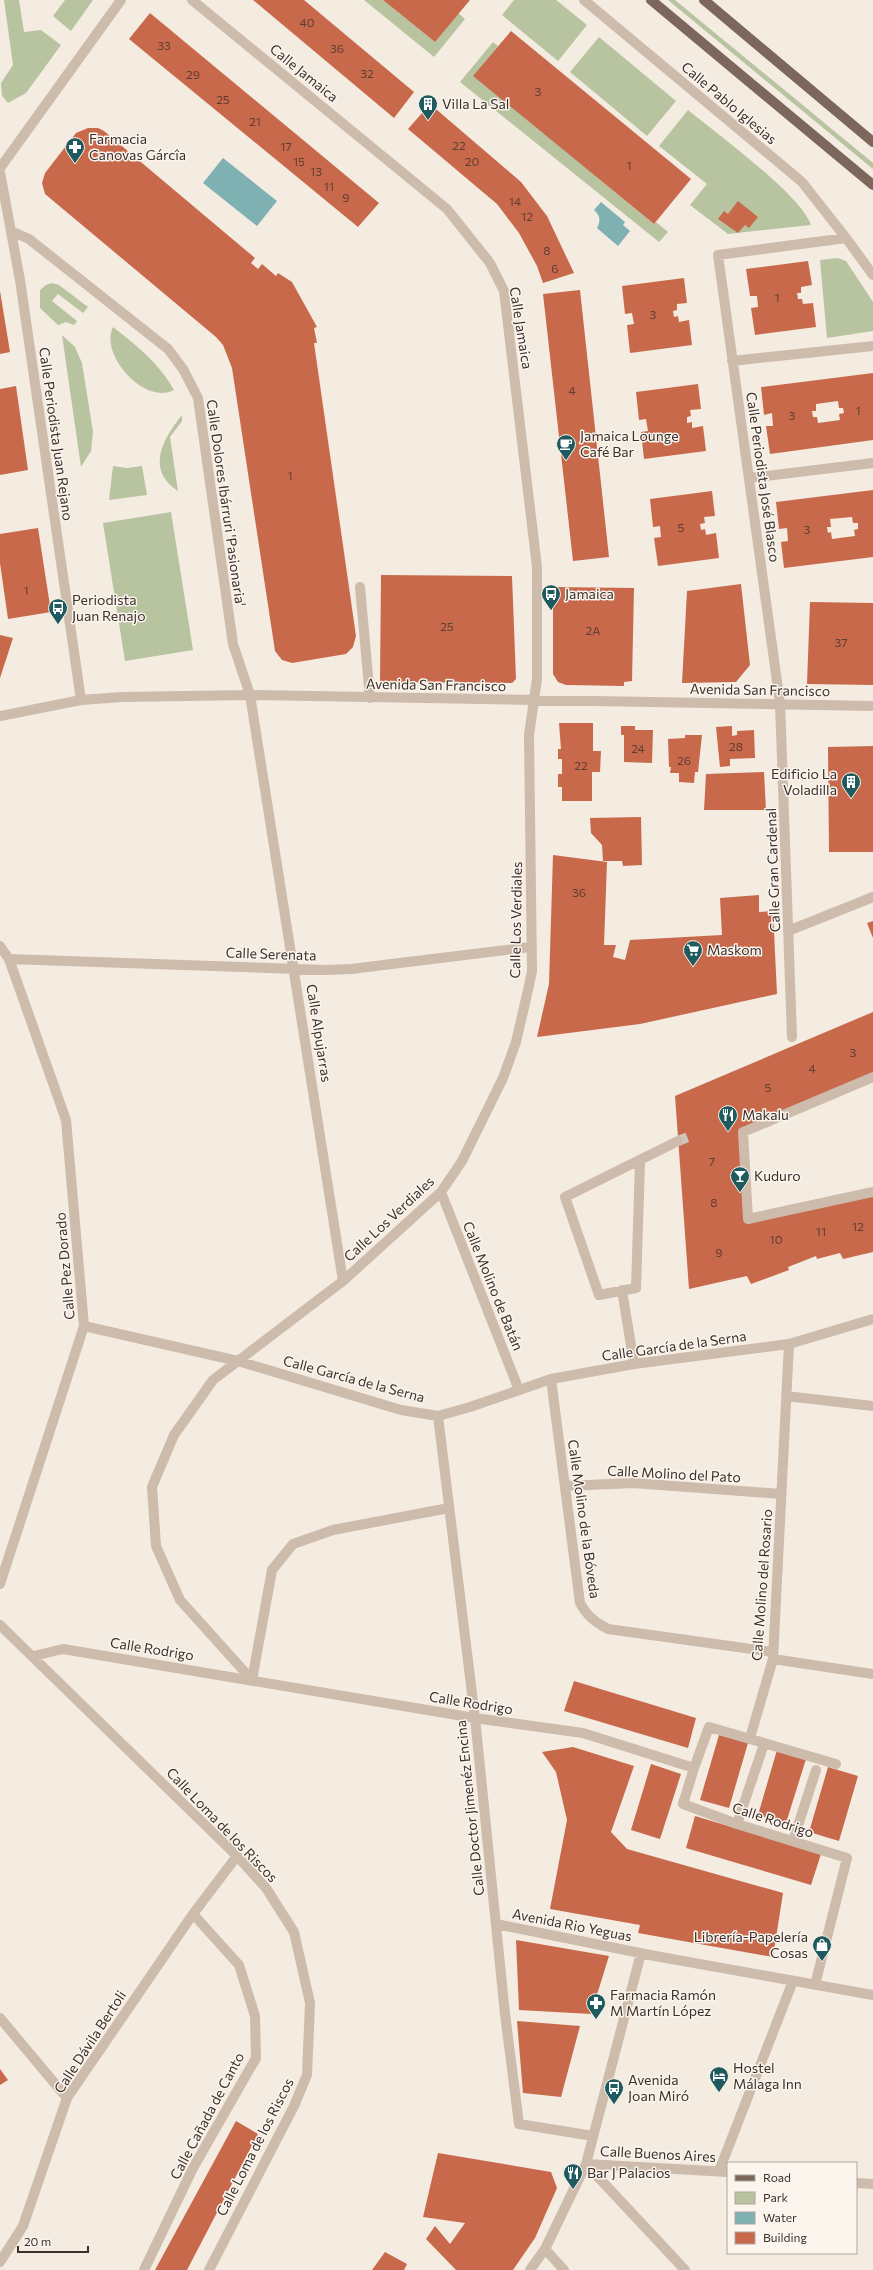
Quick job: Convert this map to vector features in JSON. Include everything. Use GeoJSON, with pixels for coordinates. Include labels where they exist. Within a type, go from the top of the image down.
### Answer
{"type":"FeatureCollection","features":[{"type":"Feature","properties":{"kind":"main road"},"geometry":{"type":"LineString","coordinates":[[650,0],[873,185]]}},
{"type":"Feature","properties":{"kind":"main road"},"geometry":{"type":"LineString","coordinates":[[704,0],[873,142]]}},
{"type":"Feature","properties":{"kind":"street"},"geometry":{"type":"LineString","coordinates":[[0,168],[121,0]]}},
{"type":"Feature","properties":{"kind":"street","name":"Calle Jamaica"},"geometry":{"type":"LineString","coordinates":[[192,0],[447,209],[490,263],[504,291],[537,567],[536,679],[534,701]]}},
{"type":"Feature","properties":{"kind":"street","name":"Calle Pablo Iglesias"},"geometry":{"type":"LineString","coordinates":[[584,0],[802,182],[873,275]]}},
{"type":"Feature","properties":{"kind":"street","name":"Calle Periodista Juan Rejano"},"geometry":{"type":"LineString","coordinates":[[0,172],[20,280],[81,700]]}},
{"type":"Feature","properties":{"kind":"street","name":"Calle Dolores Ibárruri 'Pasionaria'"},"geometry":{"type":"LineString","coordinates":[[11,231],[30,239],[168,349],[187,376],[198,398],[233,644],[250,695]]}},
{"type":"Feature","properties":{"kind":"street","name":"Calle Periodista José Blasco"},"geometry":{"type":"LineString","coordinates":[[780,703],[718,255],[846,238]]}},
{"type":"Feature","properties":{"kind":"street"},"geometry":{"type":"LineString","coordinates":[[732,361],[873,346]]}},
{"type":"Feature","properties":{"kind":"street"},"geometry":{"type":"LineString","coordinates":[[749,478],[873,463]]}},
{"type":"Feature","properties":{"kind":"street"},"geometry":{"type":"LineString","coordinates":[[360,587],[370,698]]}},
{"type":"Feature","properties":{"kind":"street","name":"Avenida San Francisco"},"geometry":{"type":"LineString","coordinates":[[0,716],[81,700],[122,697],[250,695],[534,701],[780,703],[873,706]]}},
{"type":"Feature","properties":{"kind":"street","name":"Calle Alpujarras"},"geometry":{"type":"LineString","coordinates":[[250,695],[343,1281]]}},
{"type":"Feature","properties":{"kind":"street","name":"Calle Los Verdiales"},"geometry":{"type":"LineString","coordinates":[[252,1680],[180,1600],[156,1546],[152,1487],[174,1435],[213,1380],[343,1281],[441,1192],[462,1161],[503,1078],[516,1042],[532,971],[530,947],[529,735],[534,701]]}},
{"type":"Feature","properties":{"kind":"street","name":"Calle Gran Cardenal"},"geometry":{"type":"LineString","coordinates":[[780,703],[792,1037]]}},
{"type":"Feature","properties":{"kind":"street"},"geometry":{"type":"LineString","coordinates":[[788,931],[873,897]]}},
{"type":"Feature","properties":{"kind":"street","name":"Calle Pez Dorado"},"geometry":{"type":"LineString","coordinates":[[0,946],[9,959],[66,1120],[84,1326],[0,1584]]}},
{"type":"Feature","properties":{"kind":"street","name":"Calle Serenata"},"geometry":{"type":"LineString","coordinates":[[9,959],[294,969],[351,969],[530,947]]}},
{"type":"Feature","properties":{"kind":"street"},"geometry":{"type":"LineString","coordinates":[[873,1077],[742,1132],[748,1219],[873,1192]]}},
{"type":"Feature","properties":{"kind":"street"},"geometry":{"type":"LineString","coordinates":[[640,1162],[636,1288],[599,1294],[565,1197],[640,1162],[678,1141]]}},
{"type":"Feature","properties":{"kind":"street","name":"Calle Molino de Batán"},"geometry":{"type":"LineString","coordinates":[[441,1192],[519,1390]]}},
{"type":"Feature","properties":{"kind":"street"},"geometry":{"type":"LineString","coordinates":[[622,1290],[634,1364]]}},
{"type":"Feature","properties":{"kind":"street","name":"Calle García de la Serna"},"geometry":{"type":"LineString","coordinates":[[84,1326],[238,1361],[401,1410],[438,1416],[551,1379],[634,1364],[789,1344],[873,1319]]}},
{"type":"Feature","properties":{"kind":"street","name":"Calle Molino del Rosario"},"geometry":{"type":"LineString","coordinates":[[750,1738],[773,1655],[789,1344]]}},
{"type":"Feature","properties":{"kind":"street","name":"Calle Molino de la Bóveda"},"geometry":{"type":"LineString","coordinates":[[551,1379],[580,1604],[594,1622],[608,1629],[773,1655],[873,1674]]}},
{"type":"Feature","properties":{"kind":"street"},"geometry":{"type":"LineString","coordinates":[[786,1396],[873,1406]]}},
{"type":"Feature","properties":{"kind":"street","name":"Calle Doctor Jimenéz Encina"},"geometry":{"type":"LineString","coordinates":[[438,1416],[474,1718],[505,2014],[519,2124],[593,2136]]}},
{"type":"Feature","properties":{"kind":"street","name":"Calle Molino del Pato"},"geometry":{"type":"LineString","coordinates":[[564,1486],[633,1483],[781,1494]]}},
{"type":"Feature","properties":{"kind":"street"},"geometry":{"type":"LineString","coordinates":[[252,1680],[272,1570],[293,1544],[333,1530],[449,1508]]}},
{"type":"Feature","properties":{"kind":"street","name":"Calle Loma de los Riscos"},"geometry":{"type":"LineString","coordinates":[[0,1625],[34,1656],[237,1856],[266,1888],[294,1932],[310,2003],[307,2075],[294,2106],[209,2270]]}},
{"type":"Feature","properties":{"kind":"street","name":"Calle Rodrigo"},"geometry":{"type":"LineString","coordinates":[[34,1656],[63,1649],[474,1718],[583,1732],[694,1768],[683,1804],[737,1824],[847,1858],[815,1985]]}},
{"type":"Feature","properties":{"kind":"street"},"geometry":{"type":"LineString","coordinates":[[694,1768],[709,1727],[836,1764]]}},
{"type":"Feature","properties":{"kind":"street"},"geometry":{"type":"LineString","coordinates":[[737,1824],[762,1750]]}},
{"type":"Feature","properties":{"kind":"street"},"geometry":{"type":"LineString","coordinates":[[793,1841],[816,1770]]}},
{"type":"Feature","properties":{"kind":"street","name":"Calle Dávila Bertoli"},"geometry":{"type":"LineString","coordinates":[[0,2262],[23,2226],[68,2098],[193,1914],[237,1856]]}},
{"type":"Feature","properties":{"kind":"street","name":"Calle Cañada de Canto"},"geometry":{"type":"LineString","coordinates":[[144,2270],[193,2168],[256,2058],[255,2016],[239,1965],[193,1914]]}},
{"type":"Feature","properties":{"kind":"street","name":"Avenida Rio Yeguas"},"geometry":{"type":"LineString","coordinates":[[496,1924],[641,1953]]}},
{"type":"Feature","properties":{"kind":"street"},"geometry":{"type":"LineString","coordinates":[[530,2270],[545,2249],[586,2164],[641,1953],[873,1995]]}},
{"type":"Feature","properties":{"kind":"street"},"geometry":{"type":"LineString","coordinates":[[723,2171],[794,1981]]}},
{"type":"Feature","properties":{"kind":"street"},"geometry":{"type":"LineString","coordinates":[[0,2018],[68,2098]]}},
{"type":"Feature","properties":{"kind":"street"},"geometry":{"type":"LineString","coordinates":[[586,2164],[685,2270]]}},
{"type":"Feature","properties":{"kind":"street","name":"Calle Buenos Aires"},"geometry":{"type":"LineString","coordinates":[[586,2164],[723,2171]]}},
{"type":"Feature","properties":{"kind":"street"},"geometry":{"type":"LineString","coordinates":[[857,2182],[873,2184]]}},
{"type":"Feature","properties":{"kind":"street"},"geometry":{"type":"LineString","coordinates":[[545,2249],[564,2270]]}},
{"type":"Feature","properties":{"kind":"green space"},"geometry":{"type":"Polygon","coordinates":[[[4,0],[19,0],[24,32],[41,30],[61,45],[26,93],[8,103],[2,96],[1,83],[13,65],[4,0]]]}},
{"type":"Feature","properties":{"kind":"green space"},"geometry":{"type":"Polygon","coordinates":[[[65,0],[93,0],[71,31],[53,16],[65,0]]]}},
{"type":"Feature","properties":{"kind":"green space"},"geometry":{"type":"Polygon","coordinates":[[[364,0],[383,0],[435,42],[458,13],[465,19],[434,57],[364,0]]]}},
{"type":"Feature","properties":{"kind":"green space"},"geometry":{"type":"Polygon","coordinates":[[[514,0],[556,0],[587,25],[558,61],[502,15],[514,0]]]}},
{"type":"Feature","properties":{"kind":"green space"},"geometry":{"type":"Polygon","coordinates":[[[668,0],[675,0],[873,163],[873,169],[668,0]]]}},
{"type":"Feature","properties":{"kind":"green space"},"geometry":{"type":"Polygon","coordinates":[[[599,37],[676,101],[647,136],[570,72],[599,37]]]}},
{"type":"Feature","properties":{"kind":"green space"},"geometry":{"type":"Polygon","coordinates":[[[493,42],[498,46],[474,76],[654,224],[656,222],[668,232],[659,242],[460,82],[493,42]]]}},
{"type":"Feature","properties":{"kind":"green space"},"geometry":{"type":"Polygon","coordinates":[[[688,110],[775,181],[804,212],[811,225],[728,234],[690,205],[707,184],[659,146],[688,110]]]}},
{"type":"Feature","properties":{"kind":"green space"},"geometry":{"type":"Polygon","coordinates":[[[838,258],[846,261],[873,302],[873,331],[827,338],[820,260],[838,258]]]}},
{"type":"Feature","properties":{"kind":"green space"},"geometry":{"type":"Polygon","coordinates":[[[52,283],[59,285],[88,307],[83,313],[58,294],[52,301],[77,321],[74,325],[66,322],[58,325],[40,308],[40,290],[46,285],[52,283]]]}},
{"type":"Feature","properties":{"kind":"green space"},"geometry":{"type":"Polygon","coordinates":[[[113,327],[139,348],[162,371],[174,390],[162,393],[150,391],[127,375],[113,351],[110,338],[113,327]]]}},
{"type":"Feature","properties":{"kind":"green space"},"geometry":{"type":"Polygon","coordinates":[[[62,335],[75,347],[82,363],[93,432],[91,451],[81,467],[62,335]]]}},
{"type":"Feature","properties":{"kind":"green space"},"geometry":{"type":"Polygon","coordinates":[[[182,415],[182,421],[170,437],[178,491],[168,482],[162,473],[160,454],[169,434],[182,415]]]}},
{"type":"Feature","properties":{"kind":"green space"},"geometry":{"type":"Polygon","coordinates":[[[113,466],[127,468],[142,466],[147,495],[109,500],[113,466]]]}},
{"type":"Feature","properties":{"kind":"green space"},"geometry":{"type":"Polygon","coordinates":[[[171,512],[193,650],[125,661],[103,523],[171,512]]]}},
{"type":"Feature","properties":{"kind":"water"},"geometry":{"type":"Polygon","coordinates":[[[223,158],[277,201],[257,226],[203,183],[223,158]]]}},
{"type":"Feature","properties":{"kind":"water"},"geometry":{"type":"Polygon","coordinates":[[[601,202],[625,222],[623,225],[630,231],[618,246],[597,228],[599,218],[598,214],[594,210],[601,202]]]}},
{"type":"Feature","properties":{"kind":"building"},"geometry":{"type":"Polygon","coordinates":[[[253,0],[304,0],[414,92],[394,118],[253,0]]]}},
{"type":"Feature","properties":{"kind":"building"},"geometry":{"type":"Polygon","coordinates":[[[383,0],[470,0],[435,42],[383,0]]]}},
{"type":"Feature","properties":{"kind":"building"},"geometry":{"type":"Polygon","coordinates":[[[150,13],[379,203],[358,227],[129,39],[150,13]]]}},
{"type":"Feature","properties":{"kind":"building"},"geometry":{"type":"Polygon","coordinates":[[[511,31],[691,179],[654,224],[473,76],[511,31]]]}},
{"type":"Feature","properties":{"kind":"building"},"geometry":{"type":"Polygon","coordinates":[[[430,104],[521,182],[547,216],[574,273],[543,283],[537,266],[519,233],[497,204],[408,129],[430,104]]]}},
{"type":"Feature","properties":{"kind":"building"},"geometry":{"type":"Polygon","coordinates":[[[88,128],[98,128],[104,131],[255,258],[251,263],[258,269],[262,264],[276,276],[278,273],[292,282],[317,327],[314,328],[317,343],[314,343],[356,636],[353,647],[346,654],[292,663],[282,660],[275,651],[232,368],[223,345],[216,337],[45,194],[42,183],[45,173],[76,133],[88,128]]]}},
{"type":"Feature","properties":{"kind":"building"},"geometry":{"type":"Polygon","coordinates":[[[738,201],[758,217],[749,228],[745,225],[738,233],[718,219],[724,211],[728,214],[738,201]]]}},
{"type":"Feature","properties":{"kind":"building"},"geometry":{"type":"Polygon","coordinates":[[[808,261],[812,285],[801,287],[801,293],[797,293],[798,299],[802,299],[803,304],[813,303],[816,327],[755,335],[751,308],[758,307],[757,296],[750,296],[746,269],[808,261]]]}},
{"type":"Feature","properties":{"kind":"building"},"geometry":{"type":"Polygon","coordinates":[[[684,278],[687,303],[677,304],[677,310],[673,311],[674,317],[678,316],[679,322],[689,320],[692,345],[630,353],[627,325],[634,324],[632,313],[625,314],[622,286],[684,278]]]}},
{"type":"Feature","properties":{"kind":"building"},"geometry":{"type":"Polygon","coordinates":[[[580,290],[609,557],[573,561],[543,294],[580,290]]]}},
{"type":"Feature","properties":{"kind":"building"},"geometry":{"type":"Polygon","coordinates":[[[0,291],[10,352],[0,354],[0,291]]]}},
{"type":"Feature","properties":{"kind":"building"},"geometry":{"type":"Polygon","coordinates":[[[873,373],[873,440],[770,454],[766,426],[773,426],[772,413],[764,415],[761,387],[873,373]],[[838,401],[816,404],[816,411],[812,411],[813,417],[817,417],[818,423],[840,420],[839,414],[844,413],[843,408],[839,408],[838,401]]]}},
{"type":"Feature","properties":{"kind":"building"},"geometry":{"type":"Polygon","coordinates":[[[698,384],[701,409],[690,410],[691,416],[687,417],[687,423],[692,422],[692,428],[703,426],[706,451],[644,459],[641,432],[648,431],[646,419],[639,420],[636,392],[698,384]]]}},
{"type":"Feature","properties":{"kind":"building"},"geometry":{"type":"Polygon","coordinates":[[[16,386],[28,470],[0,475],[0,389],[16,386]]]}},
{"type":"Feature","properties":{"kind":"building"},"geometry":{"type":"Polygon","coordinates":[[[873,490],[873,557],[784,568],[781,542],[788,541],[787,528],[779,529],[776,502],[873,490]],[[852,517],[830,519],[831,527],[827,527],[828,533],[831,532],[832,539],[855,536],[854,530],[858,529],[858,523],[853,523],[852,517]]]}},
{"type":"Feature","properties":{"kind":"building"},"geometry":{"type":"Polygon","coordinates":[[[712,491],[715,516],[704,517],[705,523],[700,524],[701,530],[705,529],[706,535],[716,533],[719,558],[658,566],[654,538],[661,537],[660,526],[653,527],[650,499],[712,491]]]}},
{"type":"Feature","properties":{"kind":"building"},"geometry":{"type":"Polygon","coordinates":[[[38,528],[51,612],[8,619],[0,563],[0,534],[38,528]]]}},
{"type":"Feature","properties":{"kind":"building"},"geometry":{"type":"Polygon","coordinates":[[[381,575],[512,576],[516,679],[512,683],[380,682],[381,575]]]}},
{"type":"Feature","properties":{"kind":"building"},"geometry":{"type":"Polygon","coordinates":[[[741,584],[750,665],[736,682],[682,683],[687,591],[741,584]]]}},
{"type":"Feature","properties":{"kind":"building"},"geometry":{"type":"Polygon","coordinates":[[[553,587],[634,588],[632,681],[624,682],[624,686],[566,685],[558,682],[553,674],[553,587]]]}},
{"type":"Feature","properties":{"kind":"building"},"geometry":{"type":"Polygon","coordinates":[[[810,602],[873,603],[873,685],[807,684],[810,602]]]}},
{"type":"Feature","properties":{"kind":"building"},"geometry":{"type":"Polygon","coordinates":[[[0,635],[13,638],[0,678],[0,635]]]}},
{"type":"Feature","properties":{"kind":"building"},"geometry":{"type":"Polygon","coordinates":[[[559,723],[593,723],[593,751],[601,751],[600,772],[592,772],[592,801],[562,801],[562,787],[558,787],[558,774],[562,774],[562,759],[558,759],[558,749],[561,749],[559,723]]]}},
{"type":"Feature","properties":{"kind":"building"},"geometry":{"type":"Polygon","coordinates":[[[621,726],[635,726],[635,730],[653,730],[652,763],[624,762],[624,735],[621,735],[621,726]]]}},
{"type":"Feature","properties":{"kind":"building"},"geometry":{"type":"Polygon","coordinates":[[[732,726],[732,736],[737,735],[737,731],[754,730],[755,758],[730,759],[730,766],[720,767],[716,727],[732,726]]]}},
{"type":"Feature","properties":{"kind":"building"},"geometry":{"type":"Polygon","coordinates":[[[685,735],[702,735],[698,772],[695,772],[694,783],[679,782],[679,773],[670,773],[671,767],[669,767],[668,739],[685,738],[685,735]]]}},
{"type":"Feature","properties":{"kind":"building","name":"Edificio La Voladilla"},"geometry":{"type":"Polygon","coordinates":[[[873,746],[873,852],[829,852],[828,747],[873,746]]]}},
{"type":"Feature","properties":{"kind":"building"},"geometry":{"type":"Polygon","coordinates":[[[764,772],[766,810],[704,810],[706,774],[764,772]]]}},
{"type":"Feature","properties":{"kind":"building"},"geometry":{"type":"Polygon","coordinates":[[[641,817],[642,865],[623,866],[622,861],[603,861],[602,845],[591,833],[590,818],[641,817]]]}},
{"type":"Feature","properties":{"kind":"building","name":"Maskom"},"geometry":{"type":"Polygon","coordinates":[[[553,855],[607,862],[604,945],[616,945],[613,957],[625,960],[630,940],[722,935],[720,898],[759,895],[759,912],[773,911],[777,994],[640,1024],[537,1037],[549,984],[553,855]]]}},
{"type":"Feature","properties":{"kind":"building"},"geometry":{"type":"Polygon","coordinates":[[[873,921],[873,938],[867,923],[873,921]]]}},
{"type":"Feature","properties":{"kind":"building"},"geometry":{"type":"Polygon","coordinates":[[[873,1012],[873,1075],[742,1131],[747,1220],[873,1194],[873,1252],[843,1259],[840,1253],[817,1259],[816,1256],[788,1267],[789,1270],[751,1284],[747,1276],[689,1289],[675,1096],[873,1012]]]}},
{"type":"Feature","properties":{"kind":"building"},"geometry":{"type":"Polygon","coordinates":[[[574,1681],[696,1718],[688,1748],[564,1711],[574,1681]]]}},
{"type":"Feature","properties":{"kind":"building"},"geometry":{"type":"Polygon","coordinates":[[[719,1735],[748,1743],[729,1808],[700,1800],[719,1735]]]}},
{"type":"Feature","properties":{"kind":"building"},"geometry":{"type":"Polygon","coordinates":[[[573,1747],[634,1766],[611,1832],[627,1849],[783,1893],[773,1957],[638,1933],[640,1925],[550,1909],[567,1820],[556,1772],[542,1752],[573,1747]]]}},
{"type":"Feature","properties":{"kind":"building"},"geometry":{"type":"Polygon","coordinates":[[[777,1750],[806,1759],[786,1823],[758,1815],[777,1750]]]}},
{"type":"Feature","properties":{"kind":"building"},"geometry":{"type":"Polygon","coordinates":[[[651,1764],[681,1774],[660,1839],[631,1830],[651,1764]]]}},
{"type":"Feature","properties":{"kind":"building"},"geometry":{"type":"Polygon","coordinates":[[[828,1767],[858,1776],[839,1841],[809,1832],[828,1767]]]}},
{"type":"Feature","properties":{"kind":"building"},"geometry":{"type":"Polygon","coordinates":[[[695,1816],[821,1854],[811,1885],[686,1848],[695,1816]]]}},
{"type":"Feature","properties":{"kind":"building"},"geometry":{"type":"Polygon","coordinates":[[[516,1940],[609,1956],[591,2014],[519,2010],[516,1940]]]}},
{"type":"Feature","properties":{"kind":"building"},"geometry":{"type":"Polygon","coordinates":[[[517,2021],[580,2026],[561,2097],[523,2093],[517,2021]]]}},
{"type":"Feature","properties":{"kind":"building"},"geometry":{"type":"Polygon","coordinates":[[[0,2069],[8,2080],[0,2085],[0,2069]]]}},
{"type":"Feature","properties":{"kind":"building"},"geometry":{"type":"Polygon","coordinates":[[[236,2121],[258,2134],[187,2270],[155,2270],[236,2121]]]}},
{"type":"Feature","properties":{"kind":"building"},"geometry":{"type":"Polygon","coordinates":[[[438,2153],[551,2172],[557,2188],[535,2238],[513,2270],[456,2270],[426,2239],[435,2226],[450,2244],[465,2223],[423,2217],[438,2153]]]}},
{"type":"Feature","properties":{"kind":"building"},"geometry":{"type":"Polygon","coordinates":[[[385,2252],[407,2264],[404,2270],[372,2270],[385,2252]]]}},
{"type":"Feature","properties":{"kind":"tunnel"},"geometry":{"type":"LineString","coordinates":[[678,1141],[691,1136]]}},
{"type":"Feature","properties":{"kind":"place","name":"Villa La Sal"},"geometry":{"type":"Point","coordinates":[428,121]}},
{"type":"Feature","properties":{"kind":"place","name":"Farmacia Canovas Gárcîa"},"geometry":{"type":"Point","coordinates":[75,164]}},
{"type":"Feature","properties":{"kind":"place","name":"Jamaica Lounge Café Bar"},"geometry":{"type":"Point","coordinates":[566,461]}},
{"type":"Feature","properties":{"kind":"place","name":"Jamaica"},"geometry":{"type":"Point","coordinates":[551,611]}},
{"type":"Feature","properties":{"kind":"place","name":"Periodista Juan Renajo"},"geometry":{"type":"Point","coordinates":[58,625]}},
{"type":"Feature","properties":{"kind":"place","name":"Edificio La Voladilla"},"geometry":{"type":"Point","coordinates":[851,799]}},
{"type":"Feature","properties":{"kind":"place","name":"Maskom"},"geometry":{"type":"Point","coordinates":[693,967]}},
{"type":"Feature","properties":{"kind":"place","name":"Makalu"},"geometry":{"type":"Point","coordinates":[728,1132]}},
{"type":"Feature","properties":{"kind":"place","name":"Kuduro"},"geometry":{"type":"Point","coordinates":[740,1193]}},
{"type":"Feature","properties":{"kind":"place","name":"Librería-Papelería Cosas"},"geometry":{"type":"Point","coordinates":[822,1962]}},
{"type":"Feature","properties":{"kind":"place","name":"Farmacia Ramón M Martín López"},"geometry":{"type":"Point","coordinates":[596,2020]}},
{"type":"Feature","properties":{"kind":"place","name":"Hostel Málaga Inn"},"geometry":{"type":"Point","coordinates":[719,2093]}},
{"type":"Feature","properties":{"kind":"place","name":"Avenida Joan Miró"},"geometry":{"type":"Point","coordinates":[614,2105]}},
{"type":"Feature","properties":{"kind":"place","name":"Bar J Palacios"},"geometry":{"type":"Point","coordinates":[573,2190]}}]}
